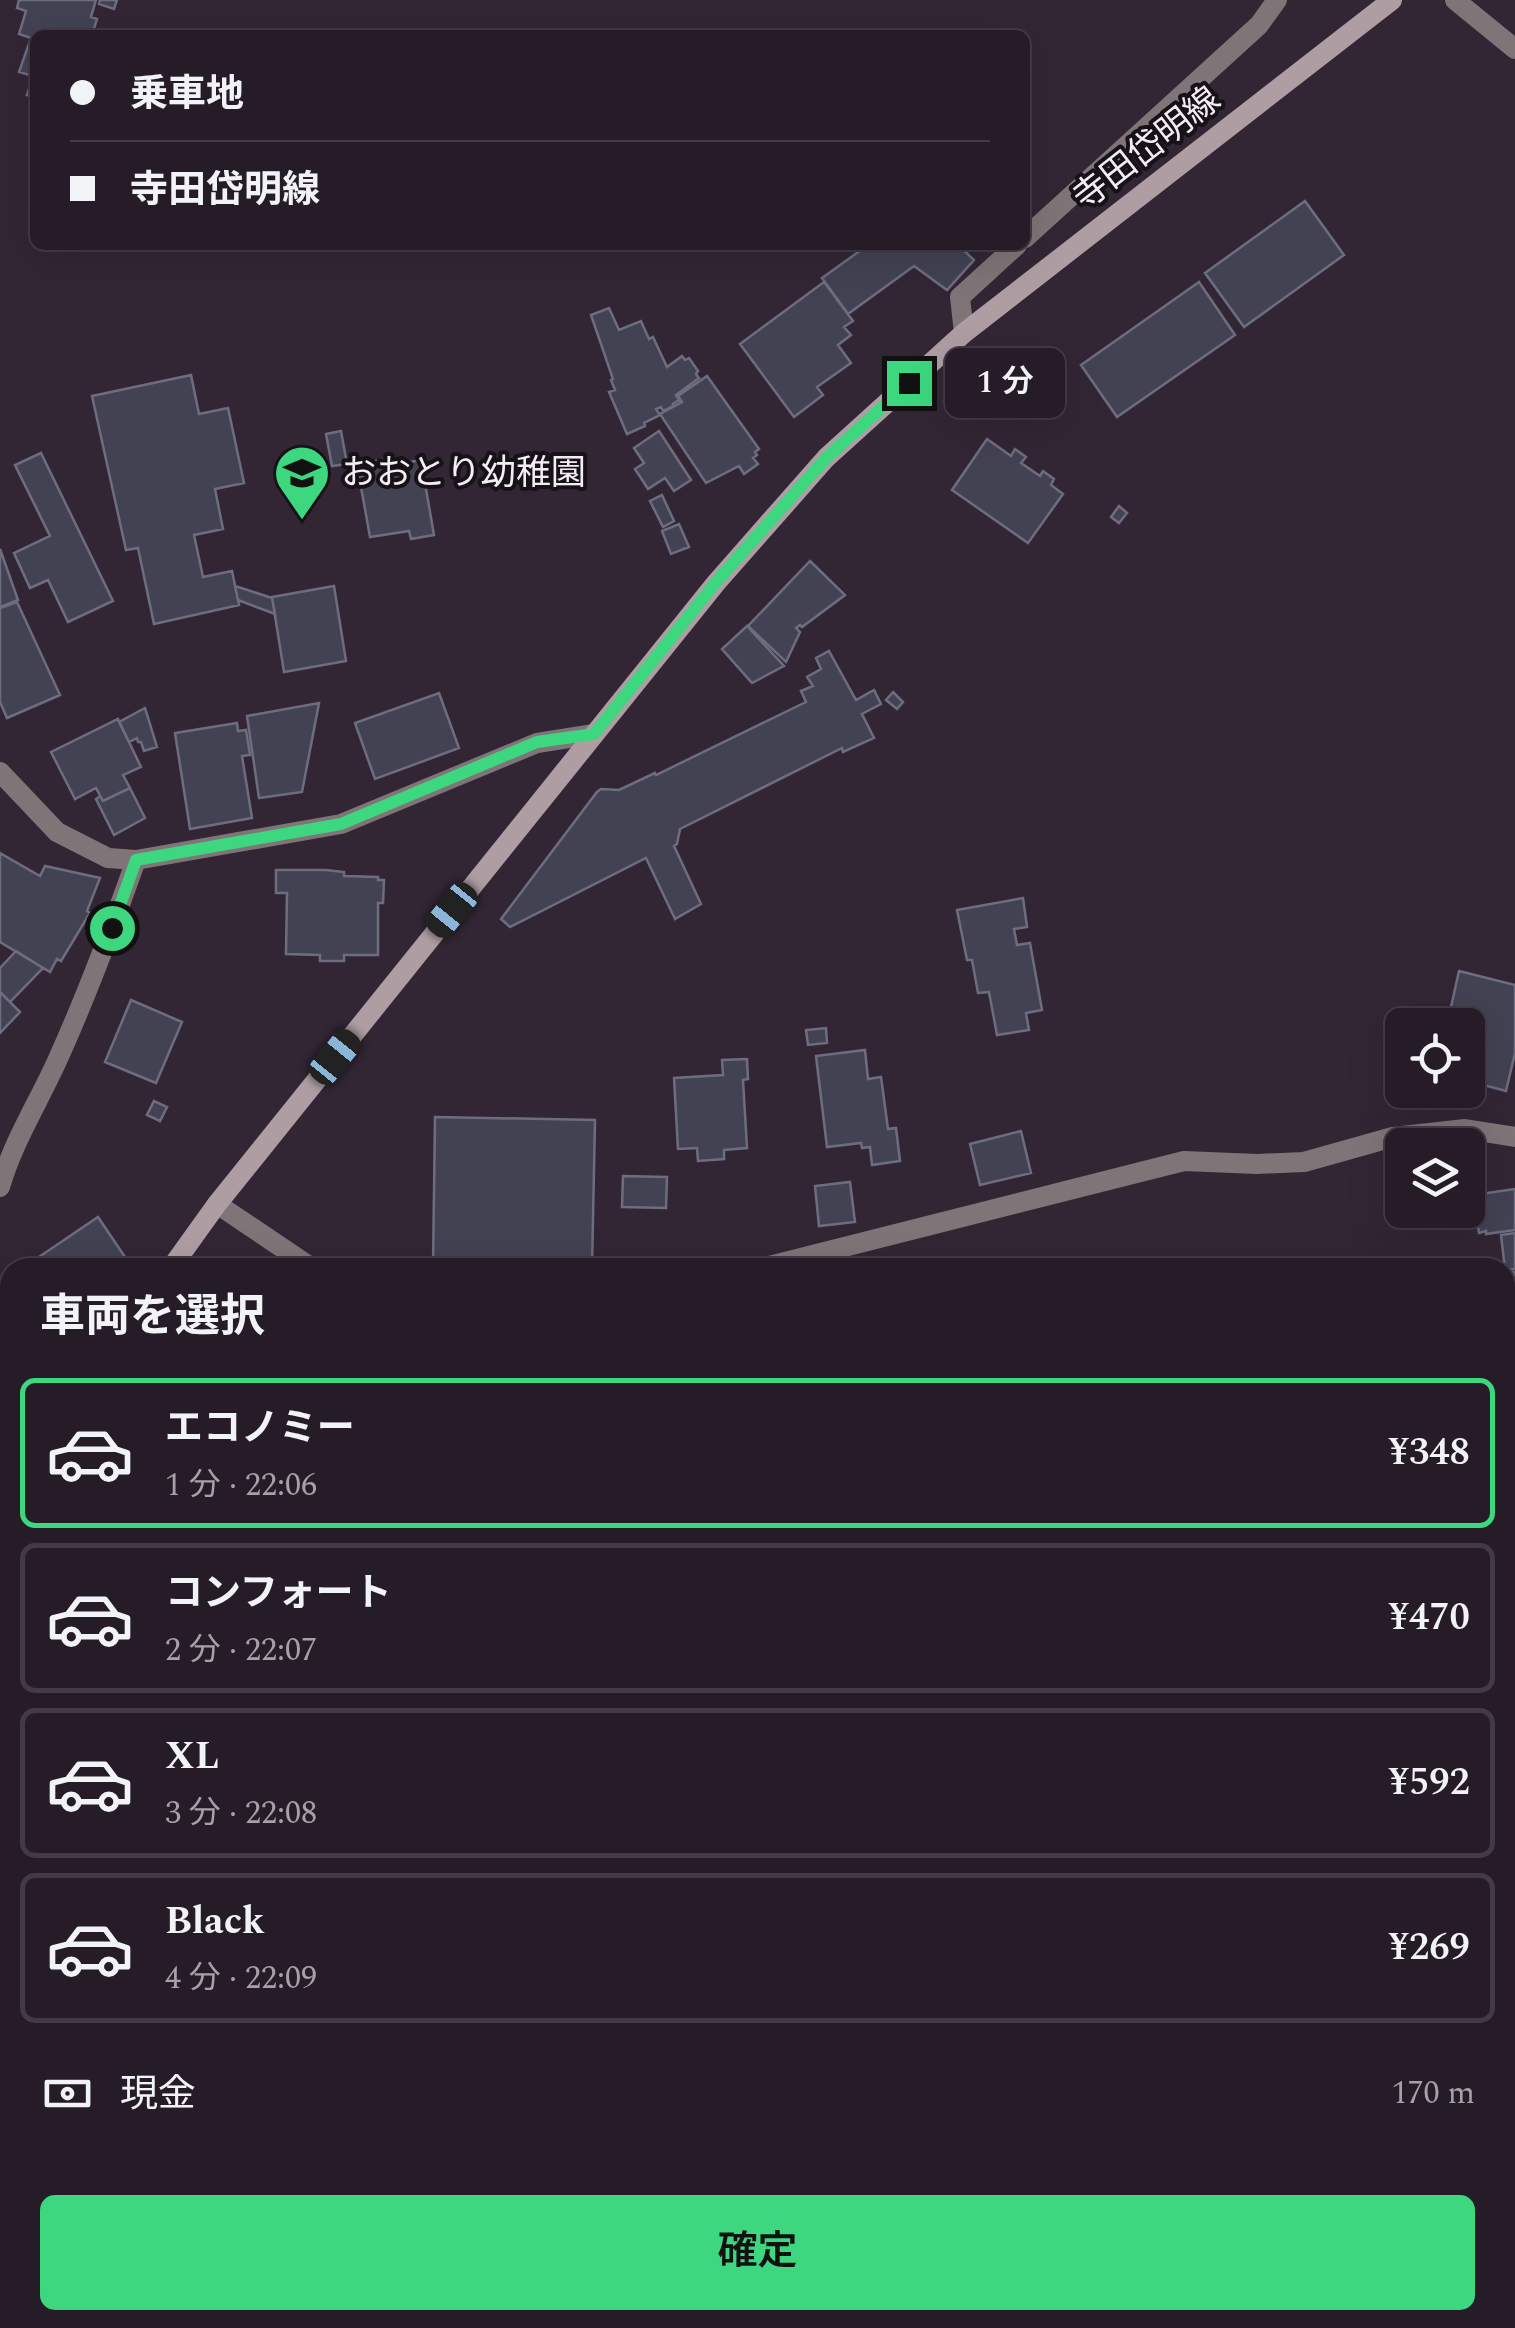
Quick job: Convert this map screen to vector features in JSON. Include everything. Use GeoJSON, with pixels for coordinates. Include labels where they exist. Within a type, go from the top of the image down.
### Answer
{"type":"FeatureCollection","features":[{"type":"Feature","properties":{"kind":"main road","name":"寺田岱明線"},"geometry":{"type":"LineString","coordinates":[[178,1258],[217,1204],[716,582],[826,458],[964,333],[1392,0]]}},
{"type":"Feature","properties":{"kind":"street"},"geometry":{"type":"LineString","coordinates":[[1030,233],[1259,25],[1277,0]]}},
{"type":"Feature","properties":{"kind":"street"},"geometry":{"type":"LineString","coordinates":[[1455,0],[1515,49]]}},
{"type":"Feature","properties":{"kind":"street"},"geometry":{"type":"LineString","coordinates":[[964,333],[960,297],[1012,250]]}},
{"type":"Feature","properties":{"kind":"street"},"geometry":{"type":"LineString","coordinates":[[0,772],[58,832],[108,858],[136,860],[341,824],[537,742],[594,734]]}},
{"type":"Feature","properties":{"kind":"street"},"geometry":{"type":"LineString","coordinates":[[0,1187],[9,1158],[90,988],[136,860]]}},
{"type":"Feature","properties":{"kind":"street"},"geometry":{"type":"LineString","coordinates":[[800,1258],[1184,1161],[1304,1162],[1393,1137],[1464,1128],[1515,1136]]}},
{"type":"Feature","properties":{"kind":"street"},"geometry":{"type":"LineString","coordinates":[[217,1204],[297,1258]]}},
{"type":"Feature","properties":{"kind":"building"},"geometry":{"type":"Polygon","coordinates":[[[19,0],[96,0],[91,17],[97,19],[94,30],[30,30],[30,38],[19,34],[26,11],[17,8],[19,0]]]}},
{"type":"Feature","properties":{"kind":"building"},"geometry":{"type":"Polygon","coordinates":[[[100,0],[117,0],[114,9],[99,4],[100,0]]]}},
{"type":"Feature","properties":{"kind":"building"},"geometry":{"type":"Polygon","coordinates":[[[30,41],[30,75],[19,72],[30,41]]]}},
{"type":"Feature","properties":{"kind":"building"},"geometry":{"type":"Polygon","coordinates":[[[1305,201],[1344,255],[1244,327],[1205,273],[1305,201]]]}},
{"type":"Feature","properties":{"kind":"building"},"geometry":{"type":"Polygon","coordinates":[[[861,250],[963,250],[974,260],[947,290],[914,266],[848,314],[822,278],[861,250]]]}},
{"type":"Feature","properties":{"kind":"building"},"geometry":{"type":"Polygon","coordinates":[[[824,282],[853,321],[844,327],[851,335],[838,345],[851,363],[817,387],[823,395],[794,417],[740,344],[824,282]]]}},
{"type":"Feature","properties":{"kind":"building"},"geometry":{"type":"Polygon","coordinates":[[[1199,282],[1235,335],[1117,417],[1081,365],[1199,282]]]}},
{"type":"Feature","properties":{"kind":"building"},"geometry":{"type":"Polygon","coordinates":[[[609,308],[619,330],[641,321],[667,367],[682,356],[685,360],[689,358],[699,378],[676,395],[679,400],[674,406],[663,411],[661,407],[656,409],[660,415],[627,434],[609,392],[615,390],[613,379],[591,315],[609,308]]]}},
{"type":"Feature","properties":{"kind":"building"},"geometry":{"type":"Polygon","coordinates":[[[191,375],[199,414],[228,408],[244,483],[215,489],[223,529],[194,535],[203,577],[232,571],[239,605],[154,624],[138,548],[126,550],[92,396],[191,375]]]}},
{"type":"Feature","properties":{"kind":"building"},"geometry":{"type":"Polygon","coordinates":[[[707,376],[759,449],[753,458],[758,464],[744,474],[739,466],[706,483],[660,414],[682,402],[678,396],[707,376]]]}},
{"type":"Feature","properties":{"kind":"building"},"geometry":{"type":"Polygon","coordinates":[[[341,431],[347,464],[332,466],[326,434],[341,431]]]}},
{"type":"Feature","properties":{"kind":"building"},"geometry":{"type":"Polygon","coordinates":[[[659,431],[691,480],[674,491],[665,478],[648,489],[635,469],[644,463],[634,448],[659,431]]]}},
{"type":"Feature","properties":{"kind":"building"},"geometry":{"type":"Polygon","coordinates":[[[987,439],[1011,456],[1015,449],[1026,457],[1021,463],[1040,476],[1043,471],[1054,479],[1051,485],[1063,494],[1028,543],[952,490],[987,439]]]}},
{"type":"Feature","properties":{"kind":"building"},"geometry":{"type":"Polygon","coordinates":[[[41,453],[113,601],[68,622],[48,580],[30,588],[14,553],[50,536],[15,465],[41,453]]]}},
{"type":"Feature","properties":{"kind":"building"},"geometry":{"type":"Polygon","coordinates":[[[391,458],[392,465],[421,460],[434,535],[411,539],[409,531],[370,537],[359,476],[372,474],[370,462],[391,458]]]}},
{"type":"Feature","properties":{"kind":"building"},"geometry":{"type":"Polygon","coordinates":[[[662,495],[674,521],[663,527],[650,501],[662,495]]]}},
{"type":"Feature","properties":{"kind":"building"},"geometry":{"type":"Polygon","coordinates":[[[1119,506],[1127,513],[1119,523],[1111,517],[1119,506]]]}},
{"type":"Feature","properties":{"kind":"building"},"geometry":{"type":"Polygon","coordinates":[[[679,524],[689,547],[671,554],[662,531],[679,524]]]}},
{"type":"Feature","properties":{"kind":"building"},"geometry":{"type":"Polygon","coordinates":[[[0,549],[18,600],[0,607],[0,549]]]}},
{"type":"Feature","properties":{"kind":"building"},"geometry":{"type":"Polygon","coordinates":[[[810,561],[845,595],[796,628],[800,632],[786,662],[748,626],[810,561]]]}},
{"type":"Feature","properties":{"kind":"building"},"geometry":{"type":"Polygon","coordinates":[[[235,586],[272,598],[275,614],[238,600],[235,586]]]}},
{"type":"Feature","properties":{"kind":"building"},"geometry":{"type":"Polygon","coordinates":[[[334,586],[346,661],[284,672],[272,597],[334,586]]]}},
{"type":"Feature","properties":{"kind":"building"},"geometry":{"type":"Polygon","coordinates":[[[17,602],[60,695],[7,718],[0,702],[0,608],[17,602]]]}},
{"type":"Feature","properties":{"kind":"building"},"geometry":{"type":"Polygon","coordinates":[[[747,626],[784,666],[752,683],[722,649],[747,626]]]}},
{"type":"Feature","properties":{"kind":"building"},"geometry":{"type":"Polygon","coordinates":[[[829,651],[856,700],[874,690],[881,704],[862,714],[874,738],[843,752],[842,748],[680,829],[674,846],[701,904],[675,919],[646,858],[510,927],[501,919],[597,792],[619,790],[656,775],[806,702],[801,691],[813,686],[807,677],[821,669],[816,658],[829,651]]]}},
{"type":"Feature","properties":{"kind":"building"},"geometry":{"type":"Polygon","coordinates":[[[893,692],[903,702],[897,709],[886,700],[893,692]]]}},
{"type":"Feature","properties":{"kind":"building"},"geometry":{"type":"Polygon","coordinates":[[[439,693],[459,748],[375,779],[355,723],[439,693]]]}},
{"type":"Feature","properties":{"kind":"building"},"geometry":{"type":"Polygon","coordinates":[[[319,703],[302,792],[259,798],[247,716],[319,703]]]}},
{"type":"Feature","properties":{"kind":"building"},"geometry":{"type":"Polygon","coordinates":[[[145,708],[157,747],[144,751],[137,738],[129,742],[119,722],[145,708]]]}},
{"type":"Feature","properties":{"kind":"building"},"geometry":{"type":"Polygon","coordinates":[[[118,719],[141,767],[123,775],[130,788],[103,801],[96,788],[75,799],[51,752],[118,719]]]}},
{"type":"Feature","properties":{"kind":"building"},"geometry":{"type":"Polygon","coordinates":[[[237,723],[238,731],[246,730],[250,755],[242,756],[252,818],[190,829],[175,733],[237,723]]]}},
{"type":"Feature","properties":{"kind":"building"},"geometry":{"type":"Polygon","coordinates":[[[130,788],[145,818],[114,835],[96,799],[100,796],[103,801],[130,788]]]}},
{"type":"Feature","properties":{"kind":"building"},"geometry":{"type":"Polygon","coordinates":[[[0,853],[40,876],[45,866],[100,878],[87,911],[90,913],[50,972],[0,942],[0,853]]]}},
{"type":"Feature","properties":{"kind":"building"},"geometry":{"type":"Polygon","coordinates":[[[276,870],[326,870],[384,880],[383,903],[378,903],[378,955],[344,955],[344,961],[320,961],[320,955],[286,954],[287,893],[276,893],[276,870]]]}},
{"type":"Feature","properties":{"kind":"building"},"geometry":{"type":"Polygon","coordinates":[[[1023,898],[1027,927],[1014,929],[1017,945],[1030,943],[1042,1010],[1026,1013],[1029,1030],[997,1035],[989,992],[978,993],[972,960],[967,960],[957,910],[1023,898]]]}},
{"type":"Feature","properties":{"kind":"building"},"geometry":{"type":"Polygon","coordinates":[[[16,951],[43,968],[10,1002],[0,992],[0,968],[16,951]]]}},
{"type":"Feature","properties":{"kind":"building"},"geometry":{"type":"Polygon","coordinates":[[[1459,971],[1515,985],[1515,1053],[1506,1091],[1485,1085],[1485,1008],[1451,1008],[1459,971]]]}},
{"type":"Feature","properties":{"kind":"building"},"geometry":{"type":"Polygon","coordinates":[[[0,992],[20,1012],[0,1033],[0,992]]]}},
{"type":"Feature","properties":{"kind":"building"},"geometry":{"type":"Polygon","coordinates":[[[131,1000],[182,1022],[156,1083],[105,1062],[131,1000]]]}},
{"type":"Feature","properties":{"kind":"building"},"geometry":{"type":"Polygon","coordinates":[[[826,1028],[827,1043],[808,1045],[806,1030],[826,1028]]]}},
{"type":"Feature","properties":{"kind":"building"},"geometry":{"type":"Polygon","coordinates":[[[865,1050],[868,1079],[881,1077],[888,1129],[896,1128],[900,1161],[872,1165],[870,1147],[862,1148],[861,1143],[827,1147],[816,1056],[865,1050]]]}},
{"type":"Feature","properties":{"kind":"building"},"geometry":{"type":"Polygon","coordinates":[[[747,1059],[748,1079],[743,1080],[747,1148],[724,1150],[724,1159],[698,1161],[697,1148],[678,1149],[674,1078],[723,1075],[722,1060],[747,1059]]]}},
{"type":"Feature","properties":{"kind":"building"},"geometry":{"type":"Polygon","coordinates":[[[154,1101],[167,1107],[160,1121],[147,1115],[154,1101]]]}},
{"type":"Feature","properties":{"kind":"building"},"geometry":{"type":"Polygon","coordinates":[[[435,1117],[595,1120],[592,1258],[433,1258],[435,1117]]]}},
{"type":"Feature","properties":{"kind":"building"},"geometry":{"type":"Polygon","coordinates":[[[1021,1131],[1031,1173],[980,1185],[970,1144],[1021,1131]]]}},
{"type":"Feature","properties":{"kind":"building"},"geometry":{"type":"Polygon","coordinates":[[[623,1176],[667,1177],[666,1208],[622,1207],[623,1176]]]}},
{"type":"Feature","properties":{"kind":"building"},"geometry":{"type":"Polygon","coordinates":[[[850,1182],[855,1222],[819,1226],[815,1186],[850,1182]]]}},
{"type":"Feature","properties":{"kind":"building"},"geometry":{"type":"Polygon","coordinates":[[[1515,1189],[1515,1230],[1479,1233],[1478,1228],[1485,1228],[1485,1193],[1515,1189]]]}},
{"type":"Feature","properties":{"kind":"building"},"geometry":{"type":"Polygon","coordinates":[[[98,1217],[126,1258],[37,1258],[98,1217]]]}},
{"type":"Feature","properties":{"kind":"building"},"geometry":{"type":"Polygon","coordinates":[[[1515,1233],[1515,1258],[1504,1258],[1501,1235],[1515,1233]]]}},
{"type":"Feature","properties":{"kind":"place","name":"おおとり幼稚園"},"geometry":{"type":"Point","coordinates":[302,522]}},
{"type":"Feature","properties":{"kind":"route"},"geometry":{"type":"LineString","coordinates":[[112,928],[136,860],[341,824],[537,742],[594,734],[716,582],[826,458],[909,383]]}}]}
